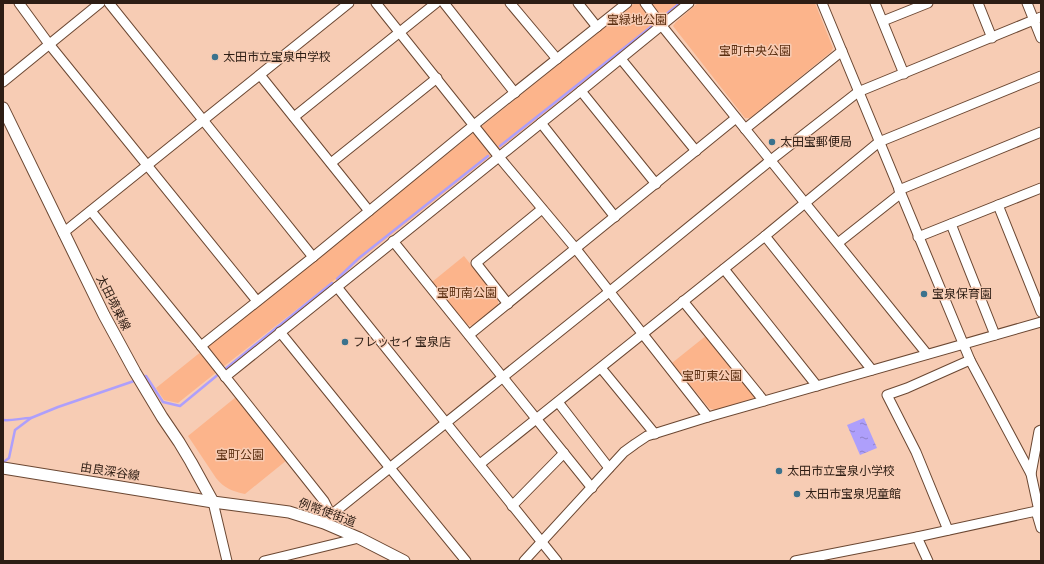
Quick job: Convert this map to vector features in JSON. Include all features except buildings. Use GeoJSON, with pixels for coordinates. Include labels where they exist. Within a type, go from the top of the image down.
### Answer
{"type":"FeatureCollection","features":[{"type":"Feature","properties":{"kind":"main road","name":"太田境東線"},"geometry":{"type":"LineString","coordinates":[[3,108],[104,315],[162,418],[184,448],[213,502]]}},
{"type":"Feature","properties":{"kind":"main road","name":"由良深谷線"},"geometry":{"type":"LineString","coordinates":[[3,468],[213,502]]}},
{"type":"Feature","properties":{"kind":"main road","name":"例幣使街道"},"geometry":{"type":"LineString","coordinates":[[213,502],[328,519],[359,538],[404,561]]}},
{"type":"Feature","properties":{"kind":"street"},"geometry":{"type":"LineString","coordinates":[[19,3],[49,44],[257,301]]}},
{"type":"Feature","properties":{"kind":"street"},"geometry":{"type":"LineString","coordinates":[[3,82],[100,3]]}},
{"type":"Feature","properties":{"kind":"street"},"geometry":{"type":"LineString","coordinates":[[109,3],[313,257]]}},
{"type":"Feature","properties":{"kind":"street"},"geometry":{"type":"LineString","coordinates":[[63,233],[349,3]]}},
{"type":"Feature","properties":{"kind":"street"},"geometry":{"type":"LineString","coordinates":[[376,3],[499,157],[576,249],[708,417]]}},
{"type":"Feature","properties":{"kind":"street"},"geometry":{"type":"LineString","coordinates":[[294,117],[436,3]]}},
{"type":"Feature","properties":{"kind":"street"},"geometry":{"type":"LineString","coordinates":[[444,3],[515,93]]}},
{"type":"Feature","properties":{"kind":"street"},"geometry":{"type":"LineString","coordinates":[[510,3],[557,59]]}},
{"type":"Feature","properties":{"kind":"street"},"geometry":{"type":"LineString","coordinates":[[578,3],[597,27]]}},
{"type":"Feature","properties":{"kind":"street"},"geometry":{"type":"LineString","coordinates":[[201,346],[627,3]]}},
{"type":"Feature","properties":{"kind":"street"},"geometry":{"type":"LineString","coordinates":[[645,3],[927,354]]}},
{"type":"Feature","properties":{"kind":"street"},"geometry":{"type":"LineString","coordinates":[[225,377],[690,3]]}},
{"type":"Feature","properties":{"kind":"street"},"geometry":{"type":"LineString","coordinates":[[822,3],[962,344],[1031,474],[1041,528]]}},
{"type":"Feature","properties":{"kind":"street"},"geometry":{"type":"LineString","coordinates":[[875,3],[904,74]]}},
{"type":"Feature","properties":{"kind":"street"},"geometry":{"type":"LineString","coordinates":[[883,22],[928,3]]}},
{"type":"Feature","properties":{"kind":"street"},"geometry":{"type":"LineString","coordinates":[[978,3],[992,38]]}},
{"type":"Feature","properties":{"kind":"street"},"geometry":{"type":"LineString","coordinates":[[1027,3],[1037,19],[1041,38]]}},
{"type":"Feature","properties":{"kind":"street"},"geometry":{"type":"LineString","coordinates":[[91,211],[324,501],[328,519],[771,160],[858,92],[1037,19]]}},
{"type":"Feature","properties":{"kind":"street"},"geometry":{"type":"LineString","coordinates":[[745,129],[842,51]]}},
{"type":"Feature","properties":{"kind":"street"},"geometry":{"type":"LineString","coordinates":[[621,59],[696,152]]}},
{"type":"Feature","properties":{"kind":"street"},"geometry":{"type":"LineString","coordinates":[[260,75],[369,211]]}},
{"type":"Feature","properties":{"kind":"street"},"geometry":{"type":"LineString","coordinates":[[480,464],[806,203],[879,142],[1041,76]]}},
{"type":"Feature","properties":{"kind":"street"},"geometry":{"type":"LineString","coordinates":[[330,163],[437,78]]}},
{"type":"Feature","properties":{"kind":"street"},"geometry":{"type":"LineString","coordinates":[[581,92],[656,184]]}},
{"type":"Feature","properties":{"kind":"street"},"geometry":{"type":"LineString","coordinates":[[469,335],[736,118]]}},
{"type":"Feature","properties":{"kind":"street"},"geometry":{"type":"LineString","coordinates":[[541,123],[615,217]]}},
{"type":"Feature","properties":{"kind":"street"},"geometry":{"type":"LineString","coordinates":[[838,243],[900,192],[1041,132]]}},
{"type":"Feature","properties":{"kind":"street"},"geometry":{"type":"LineString","coordinates":[[918,237],[1041,188]]}},
{"type":"Feature","properties":{"kind":"street"},"geometry":{"type":"LineString","coordinates":[[998,205],[1041,312]]}},
{"type":"Feature","properties":{"kind":"street"},"geometry":{"type":"LineString","coordinates":[[508,304],[476,263],[542,209]]}},
{"type":"Feature","properties":{"kind":"street"},"geometry":{"type":"LineString","coordinates":[[951,224],[995,335]]}},
{"type":"Feature","properties":{"kind":"street"},"geometry":{"type":"LineString","coordinates":[[765,236],[872,370]]}},
{"type":"Feature","properties":{"kind":"street"},"geometry":{"type":"LineString","coordinates":[[393,241],[592,488]]}},
{"type":"Feature","properties":{"kind":"street"},"geometry":{"type":"LineString","coordinates":[[724,269],[817,386]]}},
{"type":"Feature","properties":{"kind":"street"},"geometry":{"type":"LineString","coordinates":[[337,286],[557,561]]}},
{"type":"Feature","properties":{"kind":"street"},"geometry":{"type":"LineString","coordinates":[[683,302],[764,401]]}},
{"type":"Feature","properties":{"kind":"street"},"geometry":{"type":"LineString","coordinates":[[524,561],[624,452],[647,436],[708,417],[1041,322]]}},
{"type":"Feature","properties":{"kind":"street"},"geometry":{"type":"LineString","coordinates":[[280,332],[466,561]]}},
{"type":"Feature","properties":{"kind":"street"},"geometry":{"type":"LineString","coordinates":[[948,530],[916,452],[887,395],[907,388],[970,360]]}},
{"type":"Feature","properties":{"kind":"street"},"geometry":{"type":"LineString","coordinates":[[601,368],[655,434]]}},
{"type":"Feature","properties":{"kind":"street"},"geometry":{"type":"LineString","coordinates":[[558,402],[609,468]]}},
{"type":"Feature","properties":{"kind":"street"},"geometry":{"type":"LineString","coordinates":[[1031,474],[1039,431],[1041,430]]}},
{"type":"Feature","properties":{"kind":"street"},"geometry":{"type":"LineString","coordinates":[[512,506],[564,453]]}},
{"type":"Feature","properties":{"kind":"street"},"geometry":{"type":"LineString","coordinates":[[213,502],[227,561]]}},
{"type":"Feature","properties":{"kind":"street"},"geometry":{"type":"LineString","coordinates":[[795,561],[1039,511]]}},
{"type":"Feature","properties":{"kind":"street"},"geometry":{"type":"LineString","coordinates":[[916,537],[928,561]]}},
{"type":"Feature","properties":{"kind":"street"},"geometry":{"type":"LineString","coordinates":[[264,561],[359,538]]}},
{"type":"Feature","properties":{"kind":"green space","name":"宝緑地公園"},"geometry":{"type":"Polygon","coordinates":[[[635,3],[683,3],[178,403],[164,400],[156,388],[635,3]]]}},
{"type":"Feature","properties":{"kind":"green space","name":"宝町中央公園"},"geometry":{"type":"Polygon","coordinates":[[[698,3],[815,3],[833,48],[831,52],[750,118],[745,118],[673,26],[698,3]]]}},
{"type":"Feature","properties":{"kind":"green space","name":"宝町南公園"},"geometry":{"type":"Polygon","coordinates":[[[464,256],[498,299],[498,306],[473,326],[467,325],[432,282],[464,256]]]}},
{"type":"Feature","properties":{"kind":"green space","name":"宝町東公園"},"geometry":{"type":"Polygon","coordinates":[[[707,335],[755,394],[753,400],[717,411],[709,408],[672,363],[707,335]]]}},
{"type":"Feature","properties":{"kind":"green space","name":"宝町公園"},"geometry":{"type":"Polygon","coordinates":[[[236,397],[287,460],[245,494],[229,489],[219,482],[188,436],[236,397]]]}},
{"type":"Feature","properties":{"kind":"water"},"geometry":{"type":"Polygon","coordinates":[[[864,418],[877,448],[860,455],[847,425],[864,418]]]}},
{"type":"Feature","properties":{"kind":"waterway"},"geometry":{"type":"LineString","coordinates":[[664,16],[680,3]]}},
{"type":"Feature","properties":{"kind":"waterway"},"geometry":{"type":"LineString","coordinates":[[500,146],[652,26]]}},
{"type":"Feature","properties":{"kind":"waterway"},"geometry":{"type":"LineString","coordinates":[[337,279],[359,258],[488,156]]}},
{"type":"Feature","properties":{"kind":"waterway"},"geometry":{"type":"LineString","coordinates":[[224,370],[332,283]]}},
{"type":"Feature","properties":{"kind":"waterway"},"geometry":{"type":"LineString","coordinates":[[141,378],[146,376],[163,402],[180,406],[220,373]]}},
{"type":"Feature","properties":{"kind":"waterway"},"geometry":{"type":"LineString","coordinates":[[5,461],[9,458],[15,430],[31,418],[58,407],[137,380]]}},
{"type":"Feature","properties":{"kind":"waterway"},"geometry":{"type":"LineString","coordinates":[[3,420],[31,418]]}},
{"type":"Feature","properties":{"kind":"place","name":"太田市立宝泉中学校"},"geometry":{"type":"Point","coordinates":[215,57]}},
{"type":"Feature","properties":{"kind":"place","name":"太田宝郵便局"},"geometry":{"type":"Point","coordinates":[772,142]}},
{"type":"Feature","properties":{"kind":"place","name":"宝泉保育園"},"geometry":{"type":"Point","coordinates":[924,294]}},
{"type":"Feature","properties":{"kind":"place","name":"フレッセイ 宝泉店"},"geometry":{"type":"Point","coordinates":[345,342]}},
{"type":"Feature","properties":{"kind":"place","name":"太田市立宝泉小学校"},"geometry":{"type":"Point","coordinates":[779,471]}},
{"type":"Feature","properties":{"kind":"place","name":"太田市宝泉児童館"},"geometry":{"type":"Point","coordinates":[797,494]}}]}
